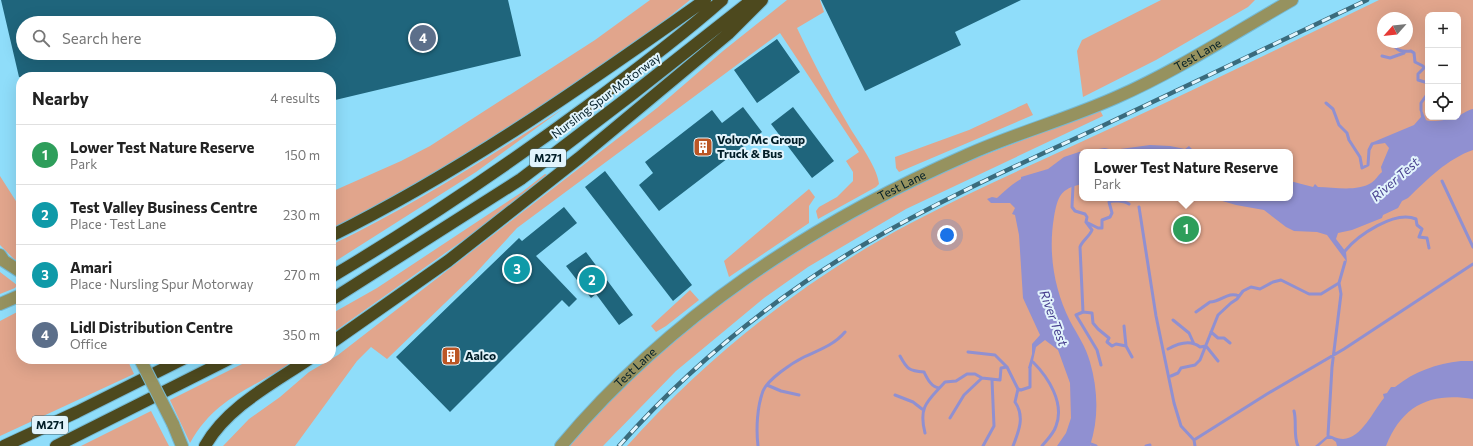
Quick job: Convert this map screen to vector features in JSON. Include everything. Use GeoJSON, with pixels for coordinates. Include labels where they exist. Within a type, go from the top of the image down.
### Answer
{"type":"FeatureCollection","features":[{"type":"Feature","properties":{"kind":"highway"},"geometry":{"type":"LineString","coordinates":[[336,234],[387,208],[461,165],[550,109],[705,0]]}},
{"type":"Feature","properties":{"kind":"highway","name":"Nursling Spur Motorway"},"geometry":{"type":"LineString","coordinates":[[336,274],[406,232],[554,130],[633,72],[722,0]]}},
{"type":"Feature","properties":{"kind":"highway","name":"Nursling Spur Motorway"},"geometry":{"type":"LineString","coordinates":[[336,297],[521,179],[752,0]]}},
{"type":"Feature","properties":{"kind":"highway","name":"M271"},"geometry":{"type":"LineString","coordinates":[[336,339],[448,261],[579,158],[728,34],[762,0]]}},
{"type":"Feature","properties":{"kind":"highway","name":"M271"},"geometry":{"type":"LineString","coordinates":[[4,446],[174,364]]}},
{"type":"Feature","properties":{"kind":"highway","name":"M271"},"geometry":{"type":"LineString","coordinates":[[56,446],[219,364]]}},
{"type":"Feature","properties":{"kind":"highway"},"geometry":{"type":"LineString","coordinates":[[205,446],[215,430],[231,413],[302,364]]}},
{"type":"Feature","properties":{"kind":"street","name":"Test Lane"},"geometry":{"type":"LineString","coordinates":[[561,446],[628,374],[687,323],[721,296],[814,233],[910,181],[969,154],[1118,97],[1214,46],[1271,6],[1292,0]]}},
{"type":"Feature","properties":{"kind":"street"},"geometry":{"type":"LineString","coordinates":[[0,255],[4,261],[16,269]]}},
{"type":"Feature","properties":{"kind":"street"},"geometry":{"type":"LineString","coordinates":[[0,304],[16,297]]}},
{"type":"Feature","properties":{"kind":"street"},"geometry":{"type":"LineString","coordinates":[[143,364],[173,424],[182,446]]}},
{"type":"Feature","properties":{"kind":"shaded area"},"geometry":{"type":"Polygon","coordinates":[[[650,0],[690,0],[665,20],[667,23],[471,153],[336,228],[336,190],[401,161],[430,146],[595,40],[650,0]]]}},
{"type":"Feature","properties":{"kind":"shaded area"},"geometry":{"type":"Polygon","coordinates":[[[787,0],[820,0],[824,12],[797,28],[814,64],[874,169],[879,184],[818,219],[816,211],[819,207],[837,197],[853,181],[853,172],[846,161],[859,152],[780,33],[517,228],[474,275],[387,359],[371,347],[357,361],[295,446],[223,446],[249,419],[280,397],[309,372],[323,364],[336,364],[336,356],[657,108],[723,51],[787,0]]]}},
{"type":"Feature","properties":{"kind":"shaded area"},"geometry":{"type":"Polygon","coordinates":[[[1161,0],[1255,0],[1248,7],[1156,60],[1083,97],[1077,51],[1082,40],[1161,0]]]}},
{"type":"Feature","properties":{"kind":"shaded area"},"geometry":{"type":"Polygon","coordinates":[[[1379,0],[1473,0],[1473,446],[627,446],[691,381],[725,351],[796,294],[833,269],[911,223],[962,197],[1185,94],[1379,0]]]}},
{"type":"Feature","properties":{"kind":"shaded area"},"geometry":{"type":"Polygon","coordinates":[[[1027,103],[1033,115],[899,172],[896,168],[895,157],[969,130],[1027,103]]]}},
{"type":"Feature","properties":{"kind":"shaded area"},"geometry":{"type":"Polygon","coordinates":[[[564,108],[476,172],[336,261],[336,242],[391,214],[479,163],[564,108]]]}},
{"type":"Feature","properties":{"kind":"shaded area"},"geometry":{"type":"Polygon","coordinates":[[[1100,110],[1103,116],[906,209],[808,267],[764,298],[676,371],[603,446],[567,446],[626,384],[690,325],[812,238],[902,190],[959,165],[1100,110]]]}},
{"type":"Feature","properties":{"kind":"shaded area"},"geometry":{"type":"Polygon","coordinates":[[[545,174],[547,175],[482,227],[336,330],[336,311],[377,288],[522,192],[545,174]]]}},
{"type":"Feature","properties":{"kind":"shaded area"},"geometry":{"type":"Polygon","coordinates":[[[0,176],[16,201],[16,260],[0,245],[0,176]]]}},
{"type":"Feature","properties":{"kind":"shaded area"},"geometry":{"type":"Polygon","coordinates":[[[809,189],[815,197],[809,206],[809,223],[729,277],[724,261],[809,189]]]}},
{"type":"Feature","properties":{"kind":"shaded area"},"geometry":{"type":"Polygon","coordinates":[[[0,272],[16,284],[16,286],[0,294],[0,272]]]}},
{"type":"Feature","properties":{"kind":"shaded area"},"geometry":{"type":"Polygon","coordinates":[[[690,290],[699,300],[656,332],[651,326],[690,290]]]}},
{"type":"Feature","properties":{"kind":"shaded area"},"geometry":{"type":"Polygon","coordinates":[[[16,313],[16,364],[129,364],[134,374],[0,436],[0,321],[16,313]]]}},
{"type":"Feature","properties":{"kind":"shaded area"},"geometry":{"type":"Polygon","coordinates":[[[242,364],[288,364],[225,403],[212,414],[190,443],[170,400],[242,364]]]}},
{"type":"Feature","properties":{"kind":"shaded area"},"geometry":{"type":"Polygon","coordinates":[[[151,411],[169,446],[81,446],[151,411]]]}},
{"type":"Feature","properties":{"kind":"water","name":"River Test"},"geometry":{"type":"Polygon","coordinates":[[[1473,109],[1473,150],[1446,164],[1408,198],[1402,201],[1398,208],[1383,215],[1382,218],[1352,230],[1338,233],[1336,239],[1346,252],[1347,262],[1327,235],[1317,232],[1294,231],[1286,227],[1264,210],[1222,201],[1293,201],[1293,182],[1313,187],[1315,184],[1318,187],[1352,188],[1365,186],[1373,182],[1382,172],[1381,167],[1389,148],[1385,143],[1372,145],[1371,143],[1414,125],[1421,117],[1420,110],[1422,110],[1425,120],[1428,121],[1461,120],[1461,115],[1473,109]]]}},
{"type":"Feature","properties":{"kind":"water"},"geometry":{"type":"Polygon","coordinates":[[[1150,145],[1170,146],[1185,149],[1120,149],[1150,145]]]}},
{"type":"Feature","properties":{"kind":"water"},"geometry":{"type":"Polygon","coordinates":[[[1189,146],[1192,149],[1185,149],[1189,146]]]}},
{"type":"Feature","properties":{"kind":"water","name":"River Test"},"geometry":{"type":"Polygon","coordinates":[[[1079,152],[1079,185],[1069,188],[1061,194],[1057,204],[1052,230],[1052,257],[1056,284],[1064,309],[1084,346],[1093,372],[1096,394],[1096,414],[1090,446],[1057,446],[1066,433],[1071,418],[1070,383],[1058,350],[1045,340],[1036,347],[1031,370],[1028,368],[1032,354],[1032,344],[1040,335],[1023,298],[1019,235],[1015,215],[1012,214],[1015,208],[1010,203],[991,203],[987,199],[992,197],[997,198],[1021,179],[1021,177],[1048,169],[1064,157],[1079,152]]]}},
{"type":"Feature","properties":{"kind":"water"},"geometry":{"type":"Polygon","coordinates":[[[1461,361],[1473,361],[1473,399],[1458,397],[1444,398],[1431,400],[1420,404],[1409,411],[1400,420],[1386,446],[1337,446],[1336,442],[1332,439],[1327,439],[1319,446],[1315,446],[1328,435],[1343,439],[1356,434],[1384,398],[1383,394],[1387,393],[1391,387],[1395,387],[1410,377],[1434,366],[1461,361]]]}},
{"type":"Feature","properties":{"kind":"building"},"geometry":{"type":"Polygon","coordinates":[[[1,0],[508,0],[521,56],[336,100],[336,72],[18,72],[1,0]]]}},
{"type":"Feature","properties":{"kind":"building"},"geometry":{"type":"Polygon","coordinates":[[[821,0],[1021,0],[955,32],[961,45],[865,91],[821,0]]]}},
{"type":"Feature","properties":{"kind":"building"},"geometry":{"type":"Polygon","coordinates":[[[777,39],[800,72],[757,103],[734,70],[777,39]]]}},
{"type":"Feature","properties":{"kind":"building","name":"Volvo Mc Group Truck & Bus"},"geometry":{"type":"Polygon","coordinates":[[[743,107],[762,132],[659,211],[639,185],[653,173],[645,162],[712,110],[722,123],[743,107]]]}},
{"type":"Feature","properties":{"kind":"building"},"geometry":{"type":"Polygon","coordinates":[[[793,107],[834,161],[812,178],[771,124],[793,107]]]}},
{"type":"Feature","properties":{"kind":"building"},"geometry":{"type":"Polygon","coordinates":[[[605,171],[692,285],[673,301],[585,187],[605,171]]]}},
{"type":"Feature","properties":{"kind":"building"},"geometry":{"type":"Polygon","coordinates":[[[564,207],[577,223],[536,256],[577,299],[569,307],[562,300],[450,412],[396,357],[519,238],[522,241],[564,207]]]}},
{"type":"Feature","properties":{"kind":"building"},"geometry":{"type":"Polygon","coordinates":[[[586,252],[633,315],[619,325],[596,294],[591,298],[566,266],[586,252]]]}},
{"type":"Feature","properties":{"kind":"waterway"},"geometry":{"type":"LineString","coordinates":[[1397,48],[1414,53],[1415,62],[1424,68],[1418,74],[1418,80],[1425,82]]}},
{"type":"Feature","properties":{"kind":"waterway"},"geometry":{"type":"LineString","coordinates":[[1382,56],[1390,58],[1404,53]]}},
{"type":"Feature","properties":{"kind":"waterway"},"geometry":{"type":"LineString","coordinates":[[1421,110],[1421,103],[1425,97]]}},
{"type":"Feature","properties":{"kind":"waterway"},"geometry":{"type":"LineString","coordinates":[[1326,103],[1333,109],[1339,125],[1347,133],[1349,140],[1360,157],[1362,168],[1368,165],[1369,150],[1372,144]]}},
{"type":"Feature","properties":{"kind":"waterway"},"geometry":{"type":"LineString","coordinates":[[1442,181],[1473,247]]}},
{"type":"Feature","properties":{"kind":"waterway"},"geometry":{"type":"LineString","coordinates":[[1073,186],[1072,207],[1075,211],[1085,214],[1087,217],[1086,222],[1092,230],[1080,247],[1083,312],[1076,315],[1097,350],[1101,365]]}},
{"type":"Feature","properties":{"kind":"waterway"},"geometry":{"type":"LineString","coordinates":[[1086,222],[1098,228],[1102,228],[1102,220],[1110,217],[1112,213],[1109,202],[1119,201],[1129,204]]}},
{"type":"Feature","properties":{"kind":"waterway"},"geometry":{"type":"LineString","coordinates":[[1139,207],[1156,316],[1174,403],[1181,426],[1194,440]]}},
{"type":"Feature","properties":{"kind":"waterway"},"geometry":{"type":"LineString","coordinates":[[1345,251],[1368,231],[1388,221],[1407,217],[1416,219],[1417,225],[1422,229],[1419,237],[1427,238],[1429,248]]}},
{"type":"Feature","properties":{"kind":"waterway"},"geometry":{"type":"LineString","coordinates":[[1328,435],[1332,367],[1341,294],[1339,283],[1345,262]]}},
{"type":"Feature","properties":{"kind":"waterway"},"geometry":{"type":"LineString","coordinates":[[1195,446],[1194,440],[1267,394],[1344,349],[1473,264]]}},
{"type":"Feature","properties":{"kind":"waterway"},"geometry":{"type":"LineString","coordinates":[[1171,376],[1178,373],[1181,368],[1195,365],[1200,360],[1218,315],[1237,299],[1243,291],[1251,287],[1260,289],[1273,282],[1281,280],[1309,294],[1321,294],[1339,283]]}},
{"type":"Feature","properties":{"kind":"waterway"},"geometry":{"type":"LineString","coordinates":[[1196,312],[1210,302],[1214,302],[1231,295],[1239,296]]}},
{"type":"Feature","properties":{"kind":"waterway"},"geometry":{"type":"LineString","coordinates":[[1083,312],[1092,313],[1093,323],[1109,338],[1107,342],[1112,346],[1116,344],[1126,346],[1132,357]]}},
{"type":"Feature","properties":{"kind":"waterway"},"geometry":{"type":"LineString","coordinates":[[1173,320],[1189,333],[1194,344]]}},
{"type":"Feature","properties":{"kind":"waterway"},"geometry":{"type":"LineString","coordinates":[[1124,326],[1126,346]]}},
{"type":"Feature","properties":{"kind":"waterway"},"geometry":{"type":"LineString","coordinates":[[758,446],[758,411],[761,397],[766,386],[787,367],[831,344],[845,332]]}},
{"type":"Feature","properties":{"kind":"waterway"},"geometry":{"type":"LineString","coordinates":[[1211,332],[1218,338],[1224,338],[1230,343]]}},
{"type":"Feature","properties":{"kind":"waterway"},"geometry":{"type":"LineString","coordinates":[[1168,349],[1175,345],[1184,343],[1192,343],[1200,347],[1206,346],[1218,361]]}},
{"type":"Feature","properties":{"kind":"waterway"},"geometry":{"type":"LineString","coordinates":[[968,352],[995,355],[1007,367]]}},
{"type":"Feature","properties":{"kind":"waterway"},"geometry":{"type":"LineString","coordinates":[[900,356],[909,368],[915,371],[924,372],[932,384],[939,388]]}},
{"type":"Feature","properties":{"kind":"waterway"},"geometry":{"type":"LineString","coordinates":[[1033,362],[1039,368],[1054,391],[1058,408],[1058,417],[1055,429],[1042,446]]}},
{"type":"Feature","properties":{"kind":"waterway"},"geometry":{"type":"LineString","coordinates":[[925,433],[923,416],[926,404],[945,382],[956,381],[967,374],[975,374],[982,378],[1000,380],[1001,368],[1007,367],[1018,389],[1021,390],[1030,387],[1030,369]]}},
{"type":"Feature","properties":{"kind":"waterway"},"geometry":{"type":"LineString","coordinates":[[950,418],[964,395],[982,378]]}},
{"type":"Feature","properties":{"kind":"waterway"},"geometry":{"type":"LineString","coordinates":[[983,446],[994,426],[992,380]]}},
{"type":"Feature","properties":{"kind":"waterway"},"geometry":{"type":"LineString","coordinates":[[767,385],[781,391],[799,395]]}},
{"type":"Feature","properties":{"kind":"waterway"},"geometry":{"type":"LineString","coordinates":[[1013,446],[1020,424],[1020,413],[1015,402],[1018,389]]}},
{"type":"Feature","properties":{"kind":"waterway"},"geometry":{"type":"LineString","coordinates":[[895,395],[913,402],[922,409]]}},
{"type":"Feature","properties":{"kind":"waterway"},"geometry":{"type":"LineString","coordinates":[[1294,411],[1298,446]]}},
{"type":"Feature","properties":{"kind":"waterway"},"geometry":{"type":"LineString","coordinates":[[1088,443],[1096,446]]}},
{"type":"Feature","properties":{"kind":"waterway"},"geometry":{"type":"LineString","coordinates":[[1146,446],[1150,445]]}},
{"type":"Feature","properties":{"kind":"railway"},"geometry":{"type":"LineString","coordinates":[[619,446],[674,389],[733,336],[796,288],[863,245],[980,183],[1367,0]]}},
{"type":"Feature","properties":{"kind":"place","name":"Lidl Distribution Centre"},"geometry":{"type":"Point","coordinates":[423,38]}},
{"type":"Feature","properties":{"kind":"place","name":"Volvo Mc Group Truck & Bus"},"geometry":{"type":"Point","coordinates":[703,147]}},
{"type":"Feature","properties":{"kind":"place","name":"Lower Test Nature Reserve"},"geometry":{"type":"Point","coordinates":[1186,229]}},
{"type":"Feature","properties":{"kind":"place","name":"Amari"},"geometry":{"type":"Point","coordinates":[517,269]}},
{"type":"Feature","properties":{"kind":"place","name":"Test Valley Business Centre"},"geometry":{"type":"Point","coordinates":[592,280]}},
{"type":"Feature","properties":{"kind":"place","name":"Aalco"},"geometry":{"type":"Point","coordinates":[451,356]}}]}
